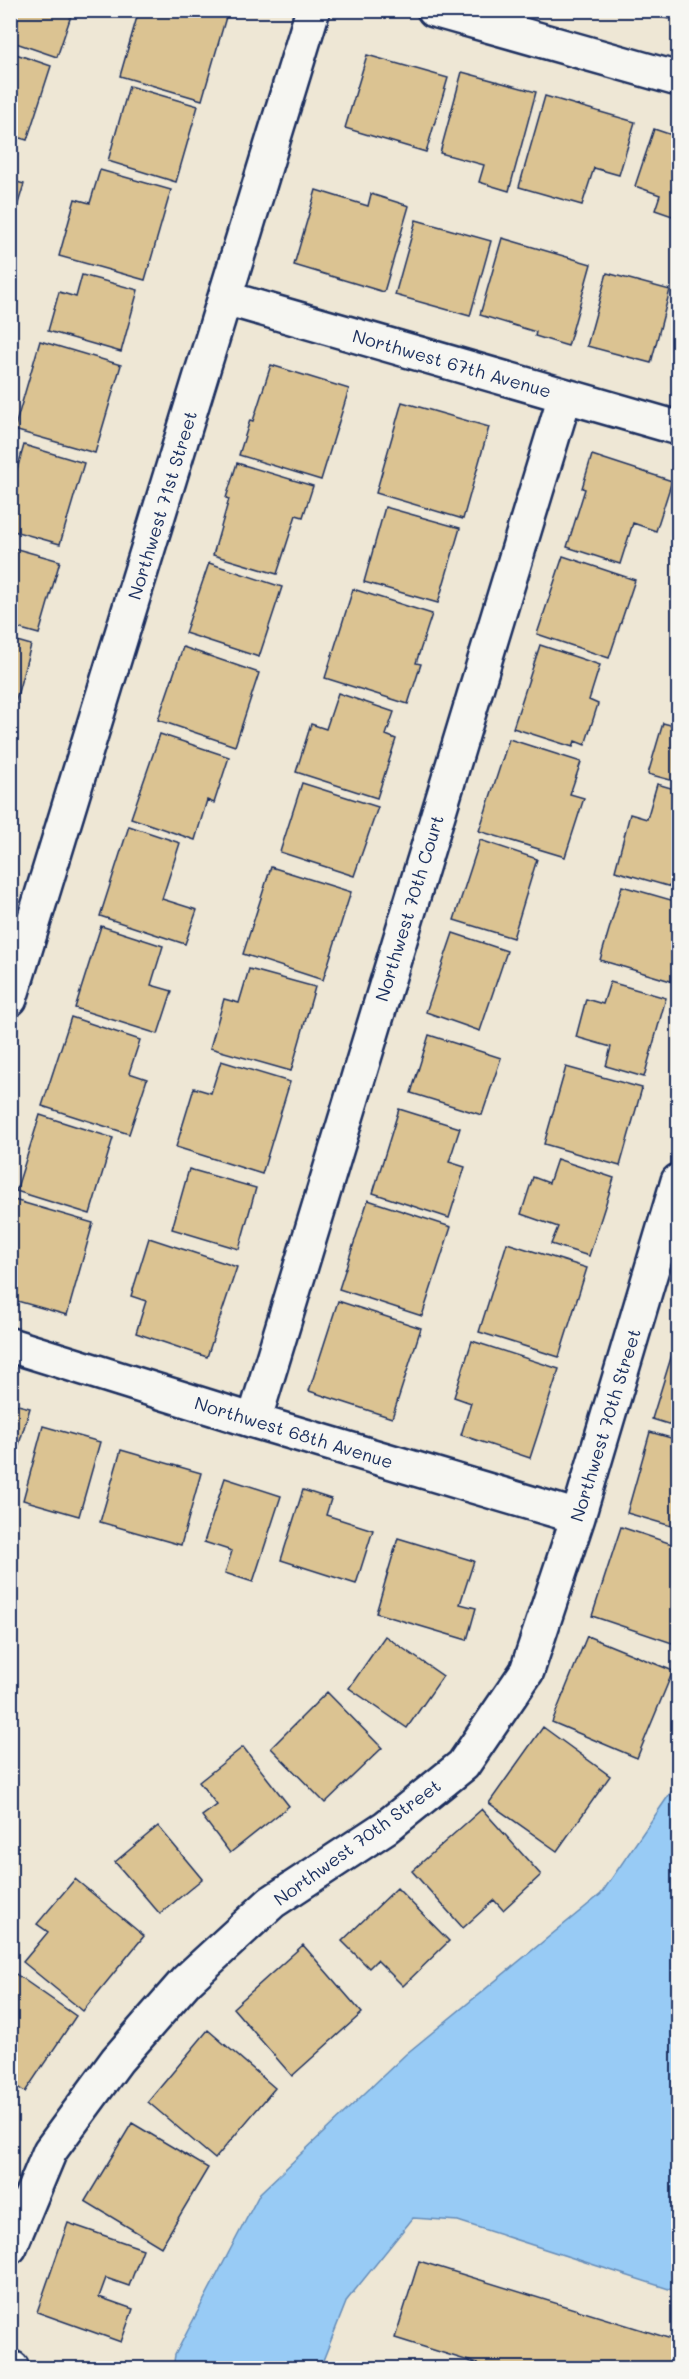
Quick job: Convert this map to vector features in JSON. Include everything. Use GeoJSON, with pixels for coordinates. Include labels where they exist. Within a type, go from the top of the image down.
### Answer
{"type":"FeatureCollection","features":[{"type":"Feature","properties":{"kind":"street","name":"Northwest 71st Street"},"geometry":{"type":"LineString","coordinates":[[10,999],[313,10]]}},
{"type":"Feature","properties":{"kind":"street"},"geometry":{"type":"LineString","coordinates":[[435,10],[678,79]]}},
{"type":"Feature","properties":{"kind":"street","name":"Northwest 67th Avenue"},"geometry":{"type":"LineString","coordinates":[[225,298],[678,428]]}},
{"type":"Feature","properties":{"kind":"street","name":"Northwest 70th Court"},"geometry":{"type":"LineString","coordinates":[[254,1421],[565,396]]}},
{"type":"Feature","properties":{"kind":"street","name":"Northwest 70th Street"},"geometry":{"type":"LineString","coordinates":[[10,2247],[50,2151],[117,2060],[186,1981],[272,1902],[386,1827],[463,1765],[527,1671],[578,1517],[678,1181]]}},
{"type":"Feature","properties":{"kind":"street","name":"Northwest 68th Avenue"},"geometry":{"type":"LineString","coordinates":[[10,1345],[254,1421],[578,1517]]}},
{"type":"Feature","properties":{"kind":"water"},"geometry":{"type":"Polygon","coordinates":[[[678,1782],[678,2292],[458,2221],[413,2218],[347,2300],[320,2368],[173,2368],[175,2355],[260,2193],[406,2054],[601,1894],[678,1782]]]}},
{"type":"Feature","properties":{"kind":"building"},"geometry":{"type":"Polygon","coordinates":[[[10,10],[73,10],[57,57],[10,41],[10,10]]]}},
{"type":"Feature","properties":{"kind":"building"},"geometry":{"type":"Polygon","coordinates":[[[139,10],[228,10],[202,100],[120,76],[139,10]]]}},
{"type":"Feature","properties":{"kind":"building"},"geometry":{"type":"Polygon","coordinates":[[[640,10],[672,10],[669,19],[640,10]]]}},
{"type":"Feature","properties":{"kind":"building"},"geometry":{"type":"Polygon","coordinates":[[[10,52],[51,66],[27,140],[10,135],[10,52]]]}},
{"type":"Feature","properties":{"kind":"building"},"geometry":{"type":"Polygon","coordinates":[[[367,55],[448,78],[426,152],[345,128],[367,55]]]}},
{"type":"Feature","properties":{"kind":"building"},"geometry":{"type":"Polygon","coordinates":[[[462,72],[536,92],[509,191],[479,182],[484,165],[440,153],[462,72]]]}},
{"type":"Feature","properties":{"kind":"building"},"geometry":{"type":"Polygon","coordinates":[[[129,86],[198,106],[176,182],[108,161],[129,86]]]}},
{"type":"Feature","properties":{"kind":"building"},"geometry":{"type":"Polygon","coordinates":[[[545,96],[635,122],[619,175],[594,168],[582,205],[519,187],[545,96]]]}},
{"type":"Feature","properties":{"kind":"building"},"geometry":{"type":"Polygon","coordinates":[[[654,129],[678,137],[678,218],[655,210],[660,195],[635,186],[654,129]]]}},
{"type":"Feature","properties":{"kind":"building"},"geometry":{"type":"Polygon","coordinates":[[[10,144],[16,146],[10,166],[10,144]]]}},
{"type":"Feature","properties":{"kind":"building"},"geometry":{"type":"Polygon","coordinates":[[[100,170],[171,190],[145,280],[59,256],[75,199],[90,203],[100,170]]]}},
{"type":"Feature","properties":{"kind":"building"},"geometry":{"type":"Polygon","coordinates":[[[10,180],[24,184],[10,230],[10,180]]]}},
{"type":"Feature","properties":{"kind":"building"},"geometry":{"type":"Polygon","coordinates":[[[316,190],[368,206],[371,194],[409,206],[384,292],[294,265],[316,190]]]}},
{"type":"Feature","properties":{"kind":"building"},"geometry":{"type":"Polygon","coordinates":[[[416,220],[491,241],[470,316],[395,295],[416,220]]]}},
{"type":"Feature","properties":{"kind":"building"},"geometry":{"type":"Polygon","coordinates":[[[502,238],[591,264],[568,346],[535,336],[536,332],[480,315],[502,238]]]}},
{"type":"Feature","properties":{"kind":"building"},"geometry":{"type":"Polygon","coordinates":[[[607,273],[670,290],[651,363],[587,346],[607,273]]]}},
{"type":"Feature","properties":{"kind":"building"},"geometry":{"type":"Polygon","coordinates":[[[82,275],[138,290],[121,352],[48,331],[59,292],[76,297],[82,275]]]}},
{"type":"Feature","properties":{"kind":"building"},"geometry":{"type":"Polygon","coordinates":[[[40,341],[121,365],[95,453],[14,430],[40,341]]]}},
{"type":"Feature","properties":{"kind":"building"},"geometry":{"type":"Polygon","coordinates":[[[271,365],[349,389],[321,480],[239,455],[250,420],[253,421],[271,365]]]}},
{"type":"Feature","properties":{"kind":"building"},"geometry":{"type":"Polygon","coordinates":[[[402,402],[489,427],[463,519],[376,493],[402,402]]]}},
{"type":"Feature","properties":{"kind":"building"},"geometry":{"type":"Polygon","coordinates":[[[24,445],[84,463],[60,544],[10,530],[10,478],[14,480],[24,445]]]}},
{"type":"Feature","properties":{"kind":"building"},"geometry":{"type":"Polygon","coordinates":[[[592,455],[672,481],[656,531],[633,523],[620,564],[567,547],[585,489],[582,488],[592,455]]]}},
{"type":"Feature","properties":{"kind":"building"},"geometry":{"type":"Polygon","coordinates":[[[237,463],[313,486],[303,517],[296,515],[277,574],[213,555],[229,499],[226,498],[237,463]]]}},
{"type":"Feature","properties":{"kind":"building"},"geometry":{"type":"Polygon","coordinates":[[[385,507],[460,528],[438,603],[364,582],[385,507]]]}},
{"type":"Feature","properties":{"kind":"building"},"geometry":{"type":"Polygon","coordinates":[[[10,547],[60,561],[39,634],[10,626],[10,547]]]}},
{"type":"Feature","properties":{"kind":"building"},"geometry":{"type":"Polygon","coordinates":[[[563,556],[635,580],[609,658],[537,634],[563,556]]]}},
{"type":"Feature","properties":{"kind":"building"},"geometry":{"type":"Polygon","coordinates":[[[209,563],[282,587],[259,657],[185,633],[209,563]]]}},
{"type":"Feature","properties":{"kind":"building"},"geometry":{"type":"Polygon","coordinates":[[[353,589],[432,614],[416,663],[421,664],[408,704],[325,678],[353,589]]]}},
{"type":"Feature","properties":{"kind":"building"},"geometry":{"type":"Polygon","coordinates":[[[10,639],[31,645],[14,707],[10,706],[10,639]]]}},
{"type":"Feature","properties":{"kind":"building"},"geometry":{"type":"Polygon","coordinates":[[[540,645],[600,665],[589,700],[598,704],[585,745],[575,741],[573,747],[513,728],[540,645]]]}},
{"type":"Feature","properties":{"kind":"building"},"geometry":{"type":"Polygon","coordinates":[[[183,647],[259,673],[235,746],[158,720],[183,647]]]}},
{"type":"Feature","properties":{"kind":"building"},"geometry":{"type":"Polygon","coordinates":[[[338,693],[394,712],[386,735],[396,739],[377,798],[296,772],[311,724],[326,729],[338,693]]]}},
{"type":"Feature","properties":{"kind":"building"},"geometry":{"type":"Polygon","coordinates":[[[663,723],[678,727],[678,782],[648,774],[663,723]]]}},
{"type":"Feature","properties":{"kind":"building"},"geometry":{"type":"Polygon","coordinates":[[[160,734],[229,757],[214,803],[207,800],[195,840],[131,818],[160,734]]]}},
{"type":"Feature","properties":{"kind":"building"},"geometry":{"type":"Polygon","coordinates":[[[509,739],[581,762],[570,794],[584,798],[565,857],[479,831],[509,739]]]}},
{"type":"Feature","properties":{"kind":"building"},"geometry":{"type":"Polygon","coordinates":[[[302,783],[378,807],[354,876],[280,852],[302,783]]]}},
{"type":"Feature","properties":{"kind":"building"},"geometry":{"type":"Polygon","coordinates":[[[657,784],[678,790],[678,889],[615,871],[630,814],[647,819],[657,784]]]}},
{"type":"Feature","properties":{"kind":"building"},"geometry":{"type":"Polygon","coordinates":[[[129,826],[180,843],[162,899],[197,910],[185,944],[100,916],[129,826]]]}},
{"type":"Feature","properties":{"kind":"building"},"geometry":{"type":"Polygon","coordinates":[[[480,840],[537,859],[513,938],[454,920],[480,840]]]}},
{"type":"Feature","properties":{"kind":"building"},"geometry":{"type":"Polygon","coordinates":[[[271,867],[351,892],[323,980],[243,954],[271,867]]]}},
{"type":"Feature","properties":{"kind":"building"},"geometry":{"type":"Polygon","coordinates":[[[622,886],[678,902],[678,967],[674,982],[600,960],[622,886]]]}},
{"type":"Feature","properties":{"kind":"building"},"geometry":{"type":"Polygon","coordinates":[[[101,926],[163,946],[151,985],[172,991],[158,1034],[75,1008],[101,926]]]}},
{"type":"Feature","properties":{"kind":"building"},"geometry":{"type":"Polygon","coordinates":[[[453,933],[507,951],[480,1031],[426,1012],[453,933]]]}},
{"type":"Feature","properties":{"kind":"building"},"geometry":{"type":"Polygon","coordinates":[[[249,969],[315,987],[291,1071],[210,1048],[224,999],[239,1003],[249,969]]]}},
{"type":"Feature","properties":{"kind":"building"},"geometry":{"type":"Polygon","coordinates":[[[610,982],[666,998],[644,1077],[606,1066],[611,1047],[576,1037],[586,999],[603,1004],[610,982]]]}},
{"type":"Feature","properties":{"kind":"building"},"geometry":{"type":"Polygon","coordinates":[[[71,1017],[140,1040],[129,1073],[147,1079],[129,1134],[42,1106],[71,1017]]]}},
{"type":"Feature","properties":{"kind":"building"},"geometry":{"type":"Polygon","coordinates":[[[429,1035],[501,1058],[482,1115],[411,1093],[429,1035]]]}},
{"type":"Feature","properties":{"kind":"building"},"geometry":{"type":"Polygon","coordinates":[[[221,1061],[290,1082],[262,1174],[176,1147],[194,1088],[211,1093],[221,1061]]]}},
{"type":"Feature","properties":{"kind":"building"},"geometry":{"type":"Polygon","coordinates":[[[566,1067],[642,1088],[620,1166],[544,1144],[566,1067]]]}},
{"type":"Feature","properties":{"kind":"building"},"geometry":{"type":"Polygon","coordinates":[[[399,1109],[460,1128],[449,1162],[465,1167],[449,1218],[373,1193],[399,1109]]]}},
{"type":"Feature","properties":{"kind":"building"},"geometry":{"type":"Polygon","coordinates":[[[40,1115],[113,1138],[90,1214],[16,1191],[40,1115]]]}},
{"type":"Feature","properties":{"kind":"building"},"geometry":{"type":"Polygon","coordinates":[[[557,1159],[614,1178],[589,1256],[551,1244],[558,1227],[521,1214],[533,1177],[549,1183],[557,1159]]]}},
{"type":"Feature","properties":{"kind":"building"},"geometry":{"type":"Polygon","coordinates":[[[189,1169],[256,1188],[239,1249],[172,1229],[189,1169]]]}},
{"type":"Feature","properties":{"kind":"building"},"geometry":{"type":"Polygon","coordinates":[[[14,1200],[93,1223],[67,1315],[10,1299],[10,1213],[14,1200]]]}},
{"type":"Feature","properties":{"kind":"building"},"geometry":{"type":"Polygon","coordinates":[[[368,1200],[451,1227],[422,1316],[339,1289],[368,1200]]]}},
{"type":"Feature","properties":{"kind":"building"},"geometry":{"type":"Polygon","coordinates":[[[149,1238],[237,1267],[207,1357],[136,1333],[146,1301],[131,1296],[149,1238]]]}},
{"type":"Feature","properties":{"kind":"building"},"geometry":{"type":"Polygon","coordinates":[[[507,1243],[587,1268],[559,1357],[479,1332],[507,1243]]]}},
{"type":"Feature","properties":{"kind":"building"},"geometry":{"type":"Polygon","coordinates":[[[338,1301],[421,1328],[392,1418],[309,1391],[338,1301]]]}},
{"type":"Feature","properties":{"kind":"building"},"geometry":{"type":"Polygon","coordinates":[[[678,1335],[678,1427],[652,1419],[678,1335]]]}},
{"type":"Feature","properties":{"kind":"building"},"geometry":{"type":"Polygon","coordinates":[[[472,1341],[559,1369],[530,1458],[461,1435],[471,1403],[454,1397],[472,1341]]]}},
{"type":"Feature","properties":{"kind":"building"},"geometry":{"type":"Polygon","coordinates":[[[10,1403],[30,1408],[10,1474],[10,1403]]]}},
{"type":"Feature","properties":{"kind":"building"},"geometry":{"type":"Polygon","coordinates":[[[43,1426],[100,1442],[79,1516],[23,1500],[43,1426]]]}},
{"type":"Feature","properties":{"kind":"building"},"geometry":{"type":"Polygon","coordinates":[[[650,1432],[678,1440],[678,1528],[627,1513],[650,1432]]]}},
{"type":"Feature","properties":{"kind":"building"},"geometry":{"type":"Polygon","coordinates":[[[121,1450],[201,1473],[181,1545],[100,1522],[121,1450]]]}},
{"type":"Feature","properties":{"kind":"building"},"geometry":{"type":"Polygon","coordinates":[[[225,1478],[281,1496],[253,1582],[225,1573],[232,1551],[204,1542],[225,1478]]]}},
{"type":"Feature","properties":{"kind":"building"},"geometry":{"type":"Polygon","coordinates":[[[303,1490],[331,1499],[326,1515],[373,1530],[356,1584],[281,1560],[303,1490]]]}},
{"type":"Feature","properties":{"kind":"building"},"geometry":{"type":"Polygon","coordinates":[[[621,1527],[678,1546],[678,1645],[592,1616],[621,1527]]]}},
{"type":"Feature","properties":{"kind":"building"},"geometry":{"type":"Polygon","coordinates":[[[398,1538],[474,1561],[460,1604],[476,1608],[467,1640],[376,1613],[398,1538]]]}},
{"type":"Feature","properties":{"kind":"building"},"geometry":{"type":"Polygon","coordinates":[[[385,1636],[443,1676],[407,1728],[349,1688],[385,1636]]]}},
{"type":"Feature","properties":{"kind":"building"},"geometry":{"type":"Polygon","coordinates":[[[587,1636],[673,1671],[637,1758],[552,1722],[587,1636]]]}},
{"type":"Feature","properties":{"kind":"building"},"geometry":{"type":"Polygon","coordinates":[[[327,1692],[382,1748],[325,1803],[271,1748],[327,1692]]]}},
{"type":"Feature","properties":{"kind":"building"},"geometry":{"type":"Polygon","coordinates":[[[543,1727],[610,1776],[557,1851],[489,1803],[543,1727]]]}},
{"type":"Feature","properties":{"kind":"building"},"geometry":{"type":"Polygon","coordinates":[[[243,1747],[289,1806],[230,1853],[202,1816],[217,1805],[199,1782],[243,1747]]]}},
{"type":"Feature","properties":{"kind":"building"},"geometry":{"type":"Polygon","coordinates":[[[482,1809],[541,1875],[503,1910],[494,1900],[463,1928],[412,1871],[482,1809]]]}},
{"type":"Feature","properties":{"kind":"building"},"geometry":{"type":"Polygon","coordinates":[[[158,1826],[202,1879],[160,1914],[115,1862],[158,1826]]]}},
{"type":"Feature","properties":{"kind":"building"},"geometry":{"type":"Polygon","coordinates":[[[75,1879],[144,1936],[83,2011],[23,1962],[48,1932],[37,1924],[75,1879]]]}},
{"type":"Feature","properties":{"kind":"building"},"geometry":{"type":"Polygon","coordinates":[[[397,1888],[449,1941],[403,1986],[377,1960],[369,1968],[342,1941],[397,1888]]]}},
{"type":"Feature","properties":{"kind":"building"},"geometry":{"type":"Polygon","coordinates":[[[303,1945],[362,2013],[292,2076],[233,2008],[303,1945]]]}},
{"type":"Feature","properties":{"kind":"building"},"geometry":{"type":"Polygon","coordinates":[[[10,1970],[76,2016],[25,2092],[10,2082],[10,1970]]]}},
{"type":"Feature","properties":{"kind":"building"},"geometry":{"type":"Polygon","coordinates":[[[208,2030],[275,2088],[215,2159],[148,2102],[208,2030]]]}},
{"type":"Feature","properties":{"kind":"building"},"geometry":{"type":"Polygon","coordinates":[[[132,2123],[208,2168],[161,2247],[85,2201],[132,2123]]]}},
{"type":"Feature","properties":{"kind":"building"},"geometry":{"type":"Polygon","coordinates":[[[68,2223],[143,2249],[129,2286],[106,2278],[99,2297],[133,2309],[121,2342],[37,2312],[68,2223]]]}},
{"type":"Feature","properties":{"kind":"building"},"geometry":{"type":"Polygon","coordinates":[[[419,2261],[678,2341],[678,2368],[491,2368],[395,2338],[419,2261]]]}}]}
